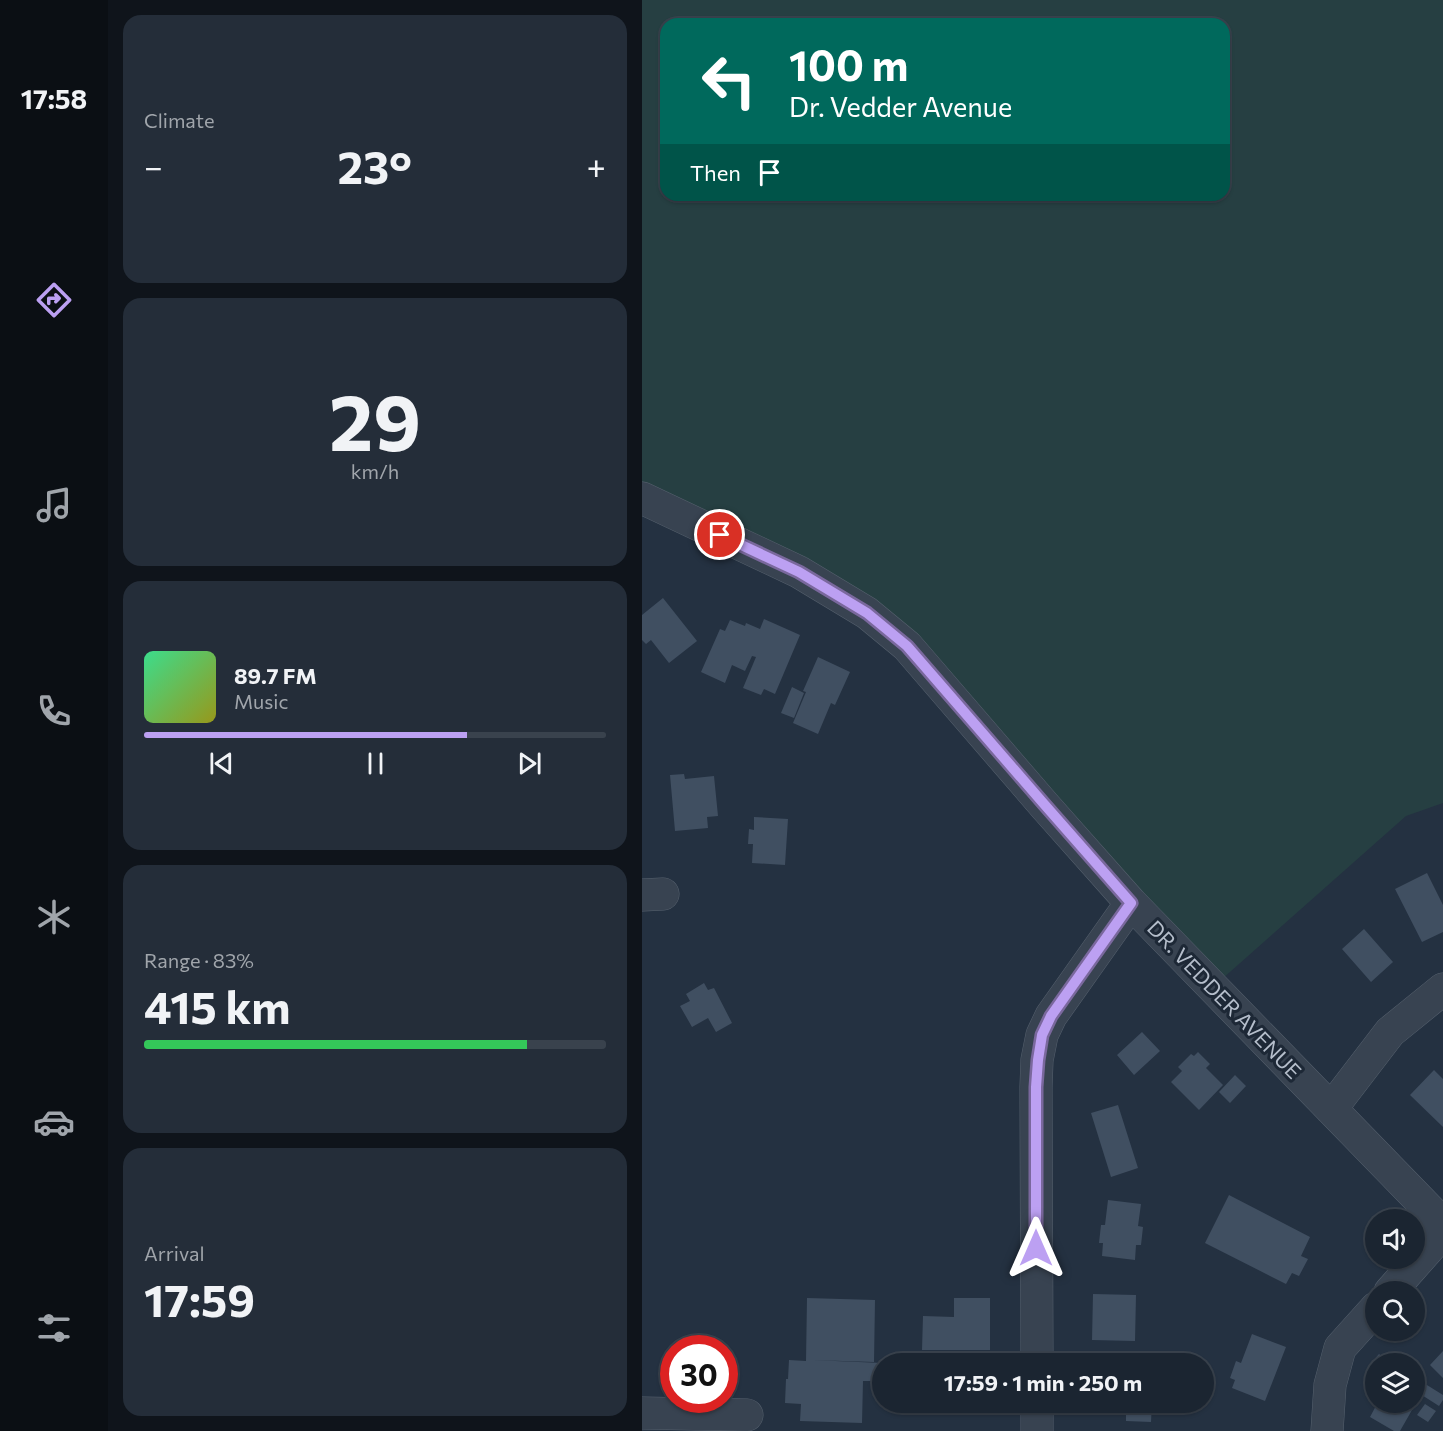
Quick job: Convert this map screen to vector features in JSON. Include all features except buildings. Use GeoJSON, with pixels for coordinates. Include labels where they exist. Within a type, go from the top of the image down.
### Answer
{"type":"FeatureCollection","features":[{"type":"Feature","properties":{"kind":"street","name":"DR. VEDDER AVENUE"},"geometry":{"type":"LineString","coordinates":[[642,498],[799,572],[867,613],[907,646],[1131,903],[1443,1224]]}},
{"type":"Feature","properties":{"kind":"street"},"geometry":{"type":"LineString","coordinates":[[1037,1353],[1036,1087],[1042,1035],[1051,1016],[1131,903]]}},
{"type":"Feature","properties":{"kind":"street"},"geometry":{"type":"LineString","coordinates":[[1331,1109],[1390,1032],[1443,989]]}},
{"type":"Feature","properties":{"kind":"street"},"geometry":{"type":"LineString","coordinates":[[1400,1281],[1443,1232]]}},
{"type":"Feature","properties":{"kind":"street"},"geometry":{"type":"LineString","coordinates":[[1327,1431],[1330,1385],[1340,1348],[1365,1320]]}},
{"type":"Feature","properties":{"kind":"street"},"geometry":{"type":"LineString","coordinates":[[642,1413],[747,1415]]}},
{"type":"Feature","properties":{"kind":"street"},"geometry":{"type":"LineString","coordinates":[[1037,1413],[1037,1431]]}},
{"type":"Feature","properties":{"kind":"green space"},"geometry":{"type":"Polygon","coordinates":[[[642,0],[1443,0],[1443,803],[1406,816],[1213,987],[907,646],[642,498],[642,0]]]}},
{"type":"Feature","properties":{"kind":"route"},"geometry":{"type":"LineString","coordinates":[[720,535],[799,572],[867,613],[907,646],[1131,903],[1051,1016],[1042,1035],[1036,1087],[1036,1248]]}}]}
